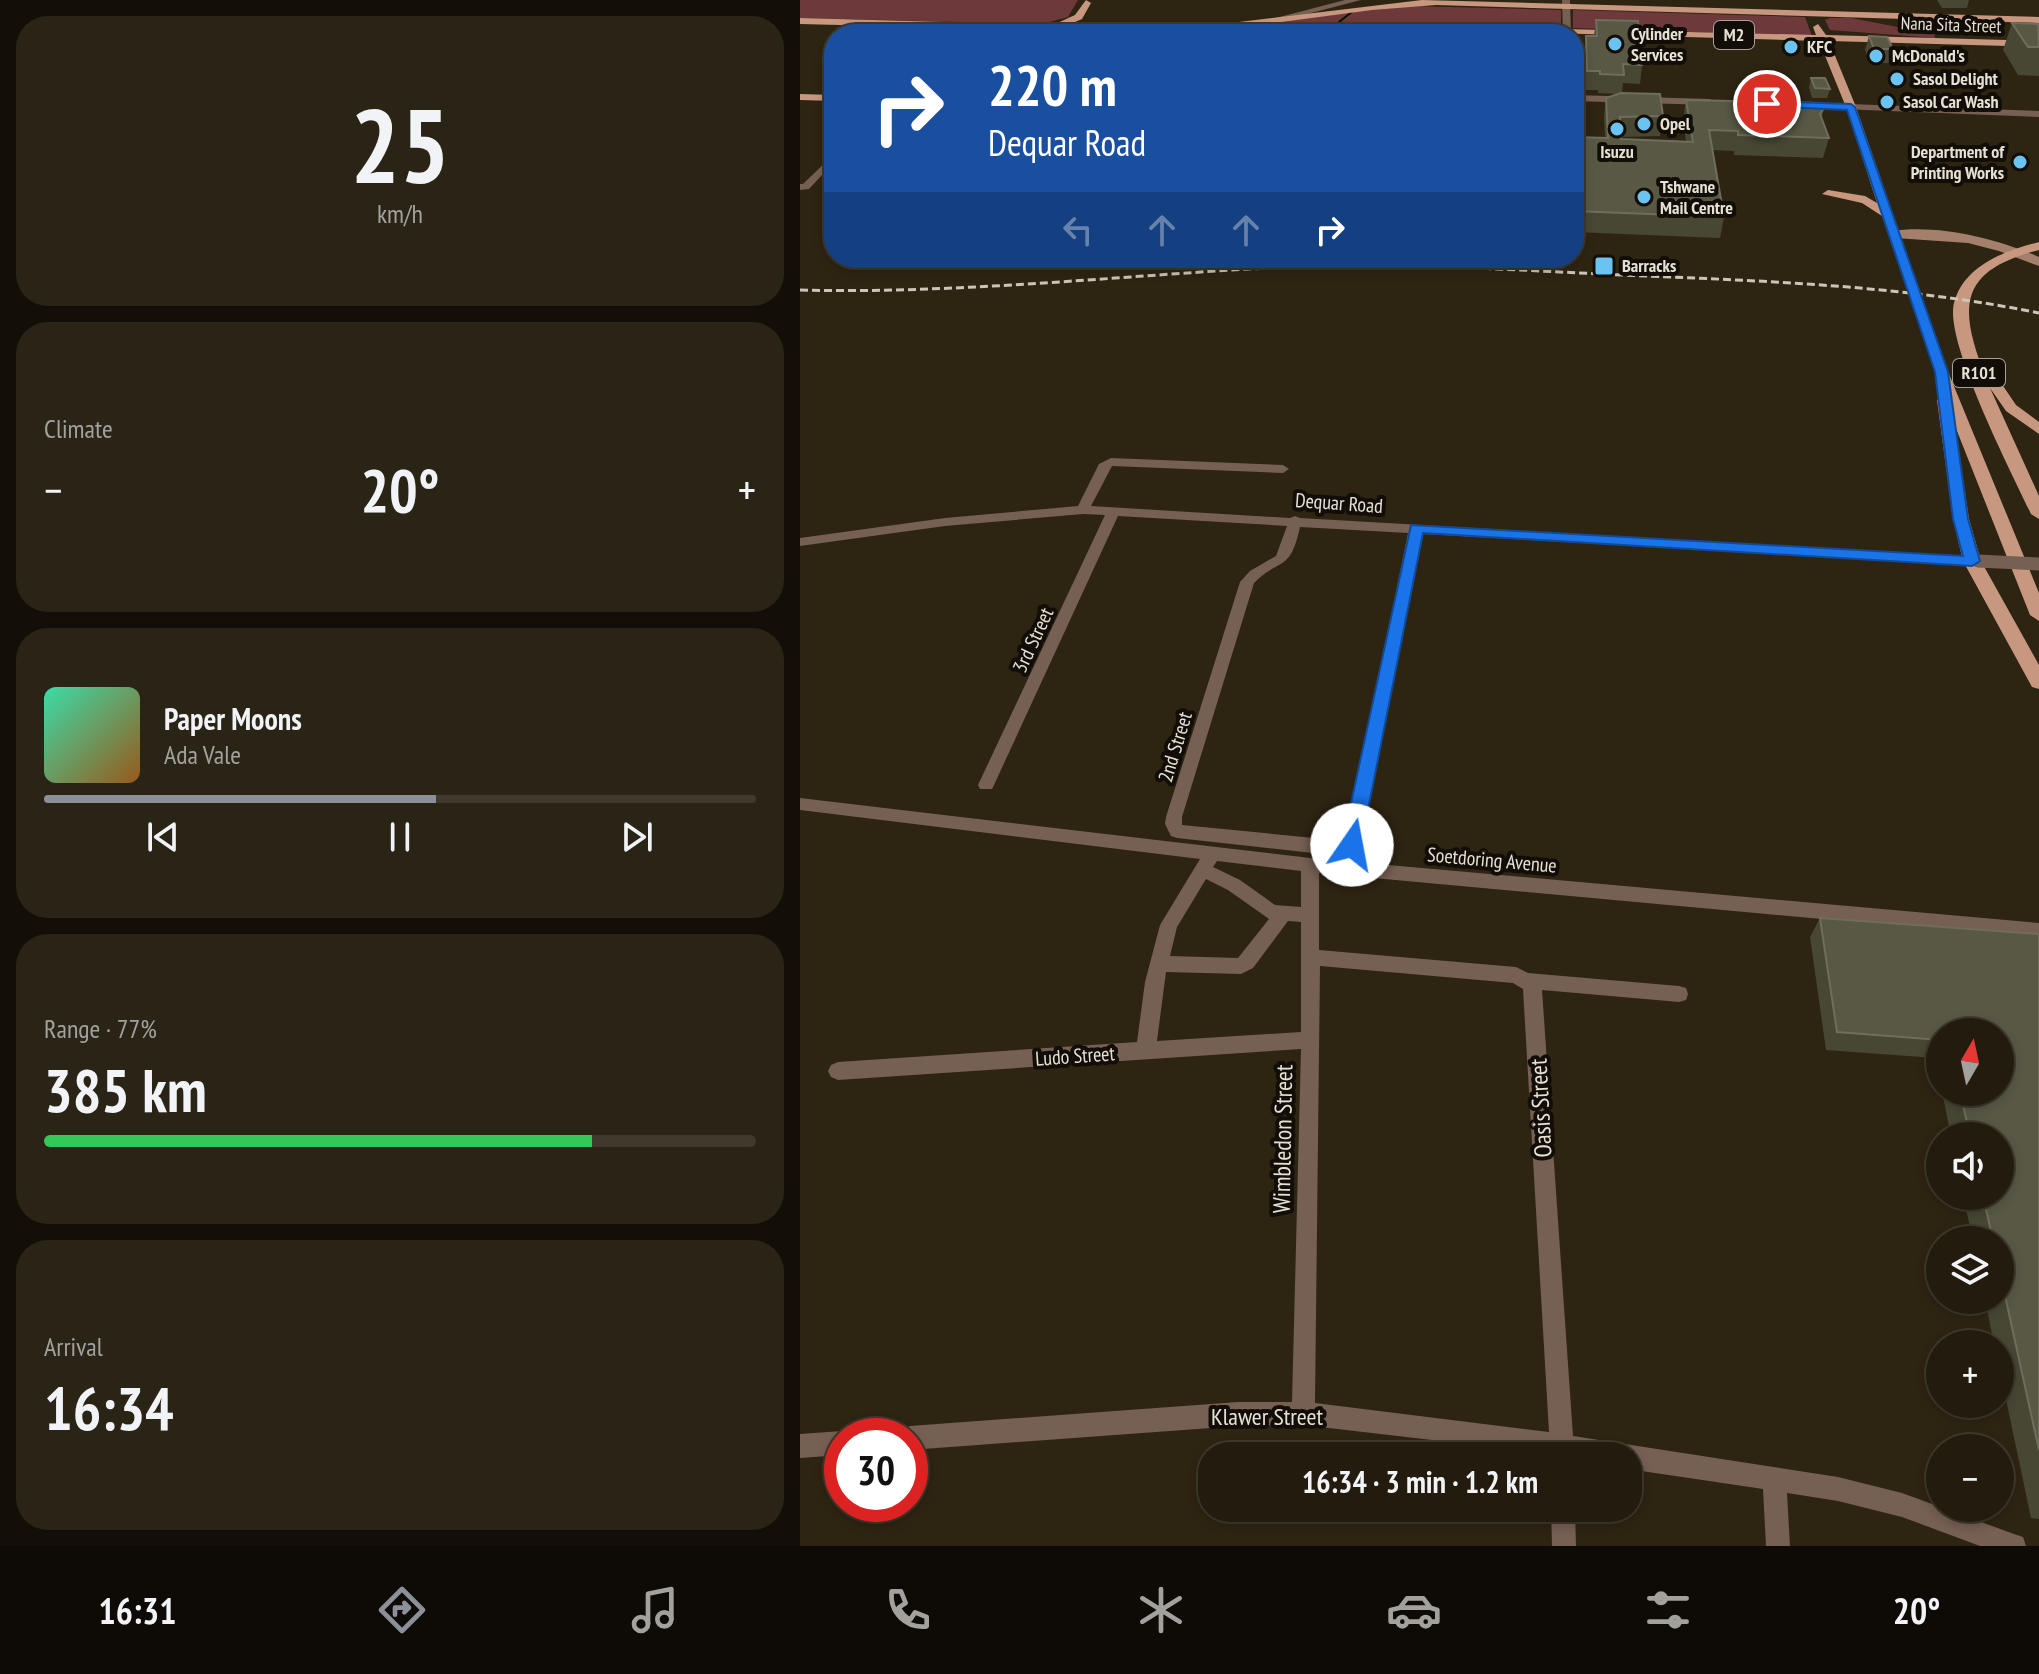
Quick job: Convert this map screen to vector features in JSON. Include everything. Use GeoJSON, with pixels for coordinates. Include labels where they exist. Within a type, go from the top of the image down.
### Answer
{"type":"FeatureCollection","features":[{"type":"Feature","properties":{"kind":"main road","name":"R101"},"geometry":{"type":"LineString","coordinates":[[1808,0],[1851,107],[1941,372],[2039,615]]}},
{"type":"Feature","properties":{"kind":"main road"},"geometry":{"type":"LineString","coordinates":[[1055,24],[1079,17],[1087,2]]}},
{"type":"Feature","properties":{"kind":"main road"},"geometry":{"type":"LineString","coordinates":[[1087,2],[1092,24]]}},
{"type":"Feature","properties":{"kind":"main road","name":"Nana Sita Street"},"geometry":{"type":"LineString","coordinates":[[1262,24],[1397,4],[1566,3],[2039,20]]}},
{"type":"Feature","properties":{"kind":"main road","name":"M2"},"geometry":{"type":"LineString","coordinates":[[800,21],[851,24]]}},
{"type":"Feature","properties":{"kind":"main road"},"geometry":{"type":"LineString","coordinates":[[1817,26],[1830,32],[1973,42]]}},
{"type":"Feature","properties":{"kind":"main road","name":"Nana Sita Street"},"geometry":{"type":"LineString","coordinates":[[1584,32],[2039,44]]}},
{"type":"Feature","properties":{"kind":"main road"},"geometry":{"type":"LineString","coordinates":[[800,97],[824,98]]}},
{"type":"Feature","properties":{"kind":"main road"},"geometry":{"type":"LineString","coordinates":[[1828,194],[1865,200],[1887,214]]}},
{"type":"Feature","properties":{"kind":"main road"},"geometry":{"type":"LineString","coordinates":[[1895,234],[1969,238],[2016,251],[2039,262]]}},
{"type":"Feature","properties":{"kind":"main road"},"geometry":{"type":"LineString","coordinates":[[2039,246],[2016,251],[1977,274],[1959,308],[1959,320],[2002,396],[2011,408],[2039,429]]}},
{"type":"Feature","properties":{"kind":"main road","name":"R101"},"geometry":{"type":"LineString","coordinates":[[1959,320],[2039,514]]}},
{"type":"Feature","properties":{"kind":"main road"},"geometry":{"type":"LineString","coordinates":[[1941,372],[1961,519],[1975,561],[2039,682]]}},
{"type":"Feature","properties":{"kind":"street"},"geometry":{"type":"LineString","coordinates":[[1255,24],[1356,0]]}},
{"type":"Feature","properties":{"kind":"street"},"geometry":{"type":"LineString","coordinates":[[1566,3],[1567,24]]}},
{"type":"Feature","properties":{"kind":"street"},"geometry":{"type":"LineString","coordinates":[[1584,98],[1720,103]]}},
{"type":"Feature","properties":{"kind":"street"},"geometry":{"type":"LineString","coordinates":[[1781,105],[2039,114]]}},
{"type":"Feature","properties":{"kind":"street"},"geometry":{"type":"LineString","coordinates":[[803,187],[824,167]]}},
{"type":"Feature","properties":{"kind":"street"},"geometry":{"type":"LineString","coordinates":[[1083,510],[1105,464],[1111,462],[1283,469]]}},
{"type":"Feature","properties":{"kind":"street","name":"Dequar Road"},"geometry":{"type":"LineString","coordinates":[[800,542],[945,522],[1083,510],[2039,564]]}},
{"type":"Feature","properties":{"kind":"street","name":"3rd Street"},"geometry":{"type":"LineString","coordinates":[[986,785],[1114,511]]}},
{"type":"Feature","properties":{"kind":"street","name":"2nd Street"},"geometry":{"type":"LineString","coordinates":[[1295,520],[1281,559],[1260,569],[1247,582],[1173,824],[1182,833],[1340,849],[1349,847],[1353,841],[1416,528]]}},
{"type":"Feature","properties":{"kind":"street","name":"Soetdoring Avenue"},"geometry":{"type":"LineString","coordinates":[[800,804],[1207,861],[1310,865],[2039,931]]}},
{"type":"Feature","properties":{"kind":"street"},"geometry":{"type":"LineString","coordinates":[[1146,1051],[1158,964],[1169,925],[1207,861],[1258,905],[1282,915],[1311,915]]}},
{"type":"Feature","properties":{"kind":"street","name":"Wimbledon Street"},"geometry":{"type":"LineString","coordinates":[[1303,1413],[1311,1040],[1310,865]]}},
{"type":"Feature","properties":{"kind":"street"},"geometry":{"type":"LineString","coordinates":[[1158,964],[1241,966],[1282,915]]}},
{"type":"Feature","properties":{"kind":"street"},"geometry":{"type":"LineString","coordinates":[[1311,957],[1516,975],[1528,981],[1679,994]]}},
{"type":"Feature","properties":{"kind":"street","name":"Oasis Street"},"geometry":{"type":"LineString","coordinates":[[1528,981],[1535,997],[1562,1442]]}},
{"type":"Feature","properties":{"kind":"street","name":"Ludo Street"},"geometry":{"type":"LineString","coordinates":[[838,1071],[1311,1040]]}},
{"type":"Feature","properties":{"kind":"street","name":"Klawer Street"},"geometry":{"type":"LineString","coordinates":[[928,1437],[1238,1414],[1303,1413],[1506,1442]]}},
{"type":"Feature","properties":{"kind":"street"},"geometry":{"type":"LineString","coordinates":[[800,1446],[824,1444]]}},
{"type":"Feature","properties":{"kind":"street","name":"Klawer Street"},"geometry":{"type":"LineString","coordinates":[[1642,1459],[1838,1489],[1902,1505],[2014,1546]]}},
{"type":"Feature","properties":{"kind":"street"},"geometry":{"type":"LineString","coordinates":[[1774,1479],[1778,1546]]}},
{"type":"Feature","properties":{"kind":"street"},"geometry":{"type":"LineString","coordinates":[[1563,1522],[1564,1546]]}},
{"type":"Feature","properties":{"kind":"shaded area"},"geometry":{"type":"Polygon","coordinates":[[[800,0],[1078,0],[1068,17],[1042,24],[800,18],[800,0]]]}},
{"type":"Feature","properties":{"kind":"shaded area"},"geometry":{"type":"Polygon","coordinates":[[[1411,6],[1561,10],[1561,24],[1266,24],[1363,9],[1411,6]]]}},
{"type":"Feature","properties":{"kind":"shaded area"},"geometry":{"type":"Polygon","coordinates":[[[1573,10],[1805,17],[1812,36],[1584,28],[1584,24],[1573,24],[1573,10]]]}},
{"type":"Feature","properties":{"kind":"shaded area"},"geometry":{"type":"Polygon","coordinates":[[[1851,18],[1934,34],[1935,38],[1830,30],[1825,20],[1851,18]]]}},
{"type":"Feature","properties":{"kind":"building"},"geometry":{"type":"Polygon","coordinates":[[[1596,20],[1638,21],[1642,65],[1623,64],[1624,75],[1587,71],[1586,36],[1597,36],[1596,20]]]}},
{"type":"Feature","properties":{"kind":"building"},"geometry":{"type":"Polygon","coordinates":[[[2012,23],[2038,24],[2039,47],[2028,47],[2012,23]]]}},
{"type":"Feature","properties":{"kind":"building"},"geometry":{"type":"Polygon","coordinates":[[[1869,36],[1887,37],[1893,49],[1874,49],[1869,36]]]}},
{"type":"Feature","properties":{"kind":"building"},"geometry":{"type":"Polygon","coordinates":[[[1811,78],[1825,78],[1830,89],[1815,88],[1811,78]]]}},
{"type":"Feature","properties":{"kind":"building"},"geometry":{"type":"Polygon","coordinates":[[[1621,93],[1660,94],[1663,116],[1620,117],[1621,139],[1693,142],[1686,100],[1819,103],[1824,108],[1820,114],[1829,138],[1738,135],[1738,131],[1709,130],[1724,217],[1584,211],[1584,137],[1608,138],[1606,98],[1621,93]]]}},
{"type":"Feature","properties":{"kind":"building"},"geometry":{"type":"Polygon","coordinates":[[[1820,918],[2039,934],[2039,1450],[2009,1314],[2014,1314],[2014,1226],[1990,1226],[1986,1210],[2014,1210],[2014,1122],[1967,1122],[1963,1106],[2014,1106],[2014,1018],[1926,1018],[1926,1039],[1837,1032],[1820,918]]]}},
{"type":"Feature","properties":{"kind":"waterway"},"geometry":{"type":"LineString","coordinates":[[1339,22],[1353,11]]}},
{"type":"Feature","properties":{"kind":"railway"},"geometry":{"type":"LineString","coordinates":[[800,290],[922,289],[1271,268]]}},
{"type":"Feature","properties":{"kind":"railway"},"geometry":{"type":"LineString","coordinates":[[1469,268],[1884,290],[2039,313]]}},
{"type":"Feature","properties":{"kind":"place","name":"Cylinder Services"},"geometry":{"type":"Point","coordinates":[1615,44]}},
{"type":"Feature","properties":{"kind":"place","name":"KFC"},"geometry":{"type":"Point","coordinates":[1791,47]}},
{"type":"Feature","properties":{"kind":"place","name":"McDonald's"},"geometry":{"type":"Point","coordinates":[1876,56]}},
{"type":"Feature","properties":{"kind":"place","name":"Sasol Delight"},"geometry":{"type":"Point","coordinates":[1897,79]}},
{"type":"Feature","properties":{"kind":"place","name":"Sasol Car Wash"},"geometry":{"type":"Point","coordinates":[1887,102]}},
{"type":"Feature","properties":{"kind":"place","name":"Opel"},"geometry":{"type":"Point","coordinates":[1644,124]}},
{"type":"Feature","properties":{"kind":"place","name":"Isuzu"},"geometry":{"type":"Point","coordinates":[1617,129]}},
{"type":"Feature","properties":{"kind":"place","name":"Department of Printing Works"},"geometry":{"type":"Point","coordinates":[2020,162]}},
{"type":"Feature","properties":{"kind":"place","name":"Tshwane Mail Centre"},"geometry":{"type":"Point","coordinates":[1644,197]}},
{"type":"Feature","properties":{"kind":"place","name":"Barracks"},"geometry":{"type":"Point","coordinates":[1604,266]}},
{"type":"Feature","properties":{"kind":"route"},"geometry":{"type":"LineString","coordinates":[[1352,845],[1416,528],[1972,561],[1961,519],[1941,372],[1851,107],[1767,104]]}}]}
